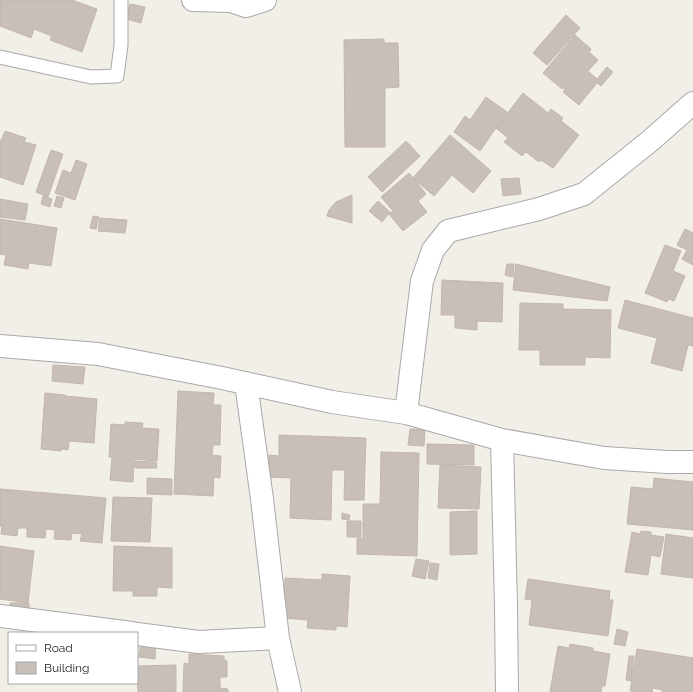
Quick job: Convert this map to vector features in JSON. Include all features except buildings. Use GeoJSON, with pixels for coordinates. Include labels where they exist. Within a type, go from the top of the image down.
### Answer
{"type":"FeatureCollection","features":[{"type":"Feature","properties":{"kind":"street"},"geometry":{"type":"LineString","coordinates":[[193,0],[231,1],[246,6],[265,0]]}},
{"type":"Feature","properties":{"kind":"street"},"geometry":{"type":"LineString","coordinates":[[406,413],[422,281],[433,250],[448,231],[539,209],[584,194],[650,141],[693,103]]}},
{"type":"Feature","properties":{"kind":"street"},"geometry":{"type":"LineString","coordinates":[[0,346],[98,354],[246,383],[332,402],[406,413],[502,440],[604,458],[666,462],[693,462]]}},
{"type":"Feature","properties":{"kind":"street"},"geometry":{"type":"LineString","coordinates":[[246,383],[262,499],[278,638],[290,692]]}},
{"type":"Feature","properties":{"kind":"street"},"geometry":{"type":"LineString","coordinates":[[502,440],[507,692]]}},
{"type":"Feature","properties":{"kind":"street"},"geometry":{"type":"LineString","coordinates":[[0,616],[124,632]]}},
{"type":"Feature","properties":{"kind":"street"},"geometry":{"type":"LineString","coordinates":[[138,634],[199,642],[278,638]]}},
{"type":"Feature","properties":{"kind":"lane"},"geometry":{"type":"LineString","coordinates":[[0,57],[91,77],[117,76],[120,45],[121,0]]}}]}
